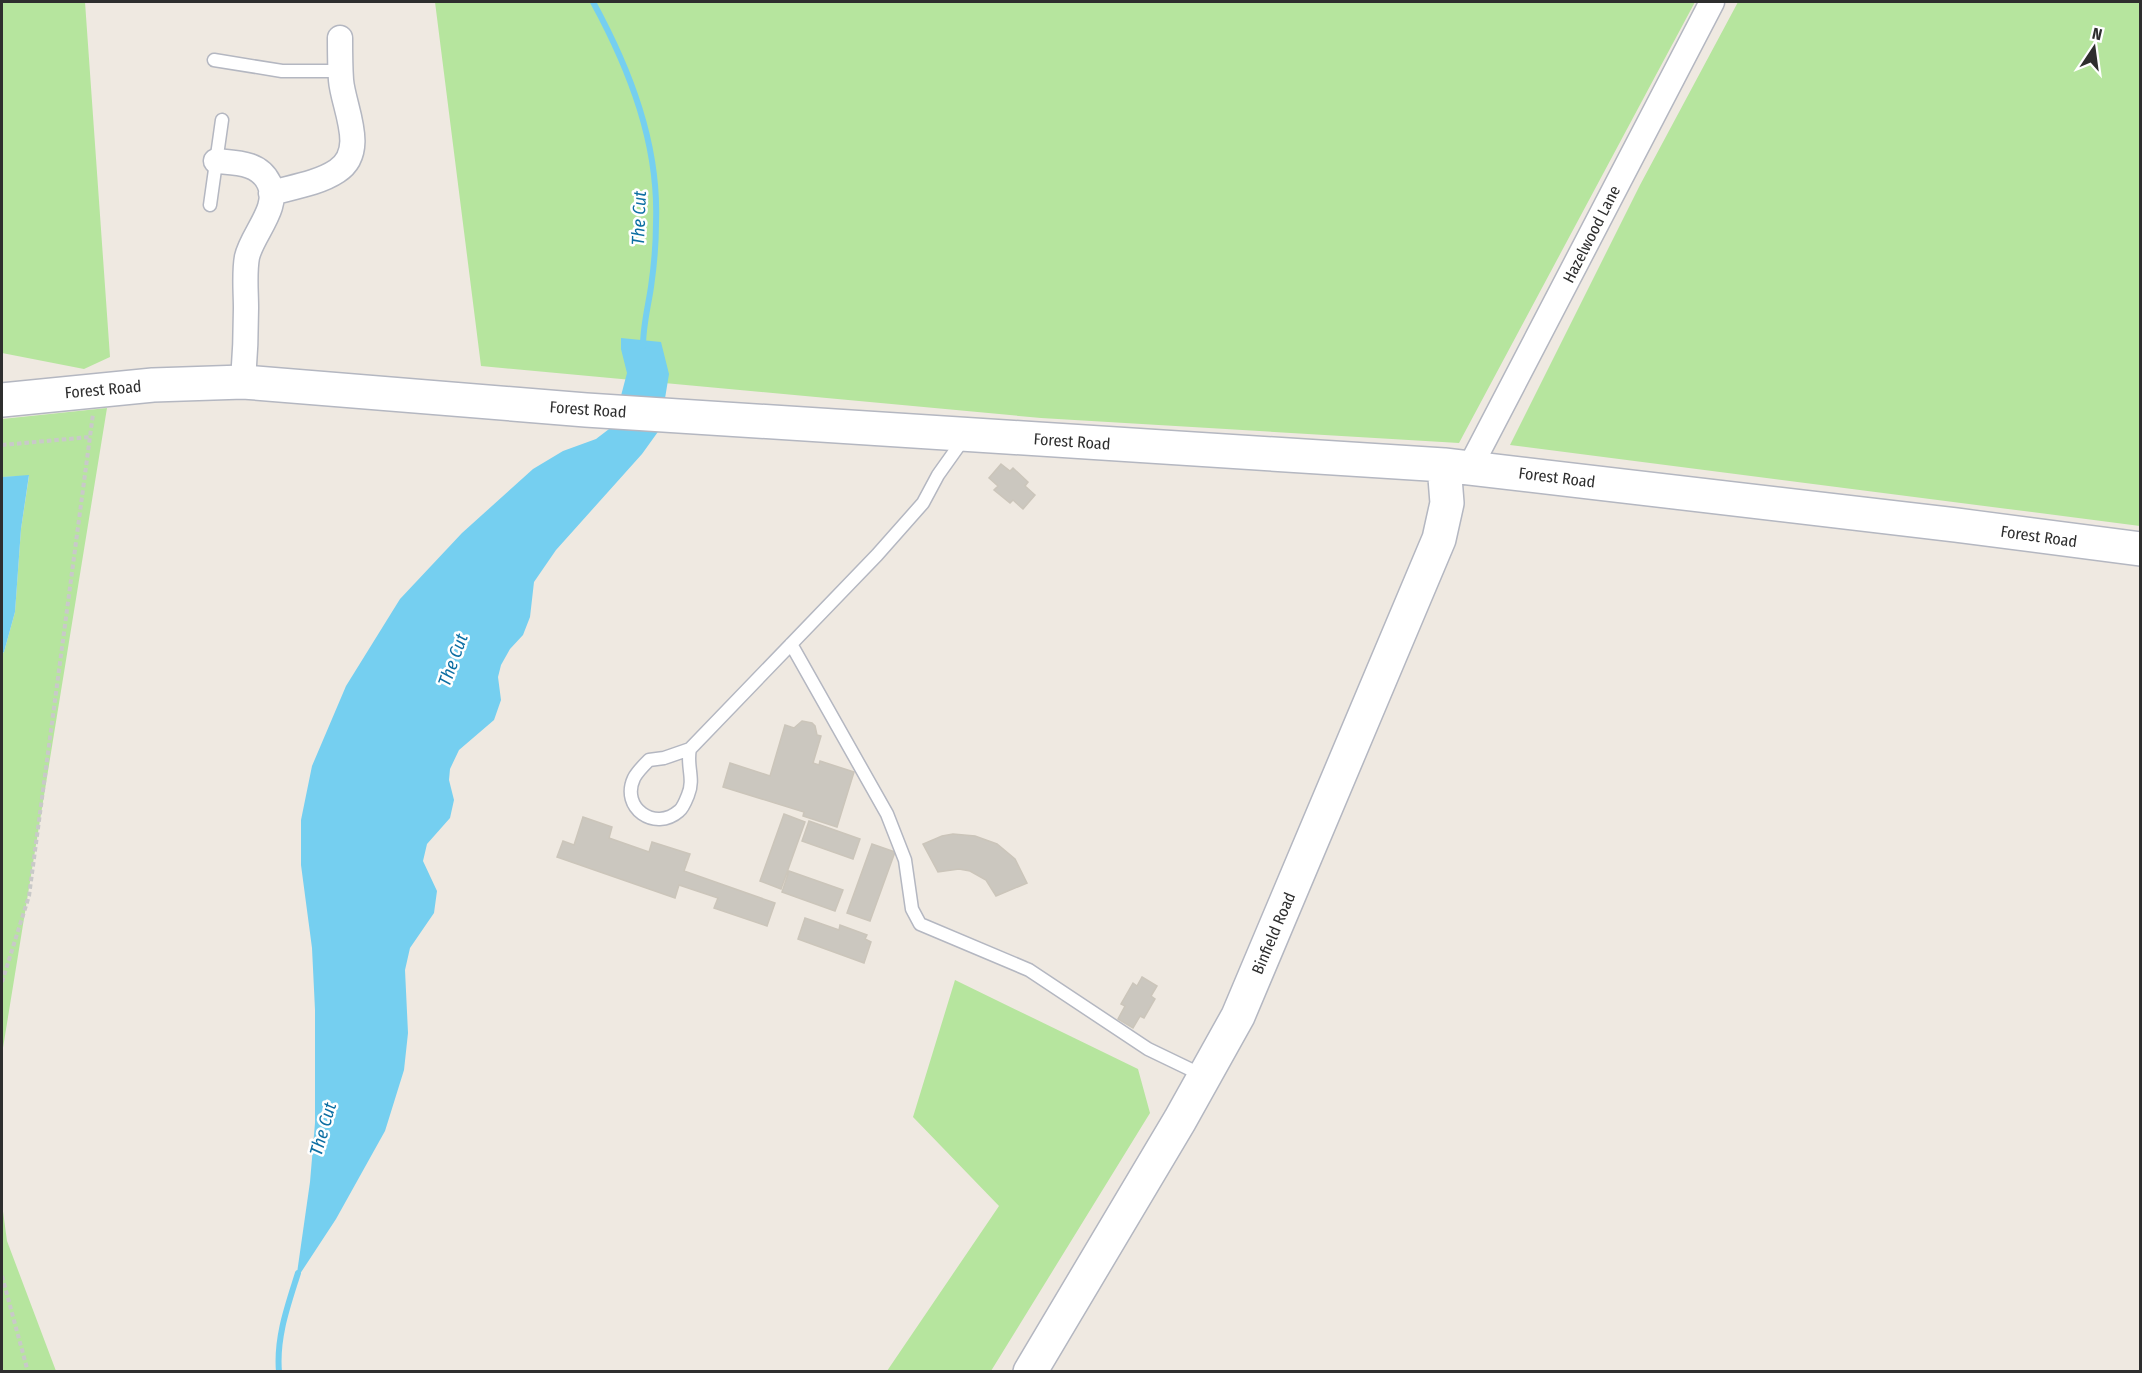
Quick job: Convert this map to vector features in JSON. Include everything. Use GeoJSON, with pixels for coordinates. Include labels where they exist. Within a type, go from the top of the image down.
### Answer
{"type":"FeatureCollection","features":[{"type":"Feature","properties":{"kind":"main road","name":"Forest Road"},"geometry":{"type":"LineString","coordinates":[[7,392],[243,382],[679,416],[1457,466],[2140,549]]}},
{"type":"Feature","properties":{"kind":"main road","name":"Binfield Road"},"geometry":{"type":"LineString","coordinates":[[1030,1371],[1238,1016],[1439,539],[1457,466]]}},
{"type":"Feature","properties":{"kind":"street","name":"Hazelwood Lane"},"geometry":{"type":"LineString","coordinates":[[1457,466],[1712,2]]}},
{"type":"Feature","properties":{"kind":"street"},"geometry":{"type":"LineString","coordinates":[[271,193],[328,177],[340,170],[348,159],[352,144],[351,124],[341,82],[340,38]]}},
{"type":"Feature","properties":{"kind":"street"},"geometry":{"type":"LineString","coordinates":[[216,161],[247,165],[259,170],[269,183],[271,193],[269,210],[247,257],[243,382]]}},
{"type":"Feature","properties":{"kind":"lane"},"geometry":{"type":"LineString","coordinates":[[214,60],[282,71],[341,71]]}},
{"type":"Feature","properties":{"kind":"lane"},"geometry":{"type":"LineString","coordinates":[[210,205],[222,120]]}},
{"type":"Feature","properties":{"kind":"lane"},"geometry":{"type":"LineString","coordinates":[[690,749],[687,759],[692,785],[680,810],[666,818],[651,819],[643,815],[632,805],[630,793],[634,778],[649,760],[664,758],[690,749],[877,555],[923,502],[938,475],[967,434]]}},
{"type":"Feature","properties":{"kind":"lane"},"geometry":{"type":"LineString","coordinates":[[791,644],[887,814],[905,860],[912,909],[920,924],[1029,970],[1148,1049],[1204,1076]]}},
{"type":"Feature","properties":{"kind":"path"},"geometry":{"type":"LineString","coordinates":[[2,445],[90,437],[29,896],[2,982]]}},
{"type":"Feature","properties":{"kind":"path"},"geometry":{"type":"LineString","coordinates":[[2,1276],[28,1371]]}},
{"type":"Feature","properties":{"kind":"green space"},"geometry":{"type":"Polygon","coordinates":[[[2,2],[85,2],[110,357],[84,369],[2,353],[2,2]]]}},
{"type":"Feature","properties":{"kind":"green space"},"geometry":{"type":"Polygon","coordinates":[[[435,2],[1695,2],[1459,443],[1041,418],[481,366],[435,2]]]}},
{"type":"Feature","properties":{"kind":"green space"},"geometry":{"type":"Polygon","coordinates":[[[1738,2],[2140,2],[2140,526],[1510,445],[1640,185],[1738,2]]]}},
{"type":"Feature","properties":{"kind":"green space"},"geometry":{"type":"Polygon","coordinates":[[[107,408],[2,1054],[2,654],[15,612],[21,529],[29,476],[2,477],[2,419],[107,408]]]}},
{"type":"Feature","properties":{"kind":"green space"},"geometry":{"type":"Polygon","coordinates":[[[955,980],[1138,1069],[1150,1113],[991,1371],[887,1371],[999,1206],[913,1117],[955,980]]]}},
{"type":"Feature","properties":{"kind":"green space"},"geometry":{"type":"Polygon","coordinates":[[[2,1204],[7,1241],[56,1371],[2,1371],[2,1204]]]}},
{"type":"Feature","properties":{"kind":"water"},"geometry":{"type":"Polygon","coordinates":[[[621,338],[661,342],[669,374],[660,429],[642,454],[556,550],[534,582],[530,617],[523,635],[510,649],[501,665],[498,677],[501,700],[494,720],[459,750],[450,769],[449,780],[454,800],[450,818],[427,844],[423,861],[437,891],[434,913],[410,948],[405,970],[408,1033],[404,1070],[385,1131],[336,1219],[296,1280],[310,1182],[315,1123],[315,1010],[312,948],[301,865],[301,820],[312,766],[346,686],[400,599],[462,533],[533,469],[563,451],[596,439],[613,426],[627,373],[621,349],[621,338]]]}},
{"type":"Feature","properties":{"kind":"water"},"geometry":{"type":"Polygon","coordinates":[[[29,475],[21,529],[15,612],[2,654],[2,477],[29,475]]]}},
{"type":"Feature","properties":{"kind":"building"},"geometry":{"type":"Polygon","coordinates":[[[1001,464],[1010,471],[1013,468],[1028,482],[1025,486],[1035,495],[1023,509],[1013,500],[1010,503],[994,490],[998,486],[989,478],[1001,464]]]}},
{"type":"Feature","properties":{"kind":"building"},"geometry":{"type":"Polygon","coordinates":[[[802,721],[812,723],[817,735],[821,736],[813,763],[819,765],[820,761],[854,772],[837,827],[803,816],[804,812],[723,787],[730,763],[770,776],[785,725],[794,728],[802,721]]]}},
{"type":"Feature","properties":{"kind":"building"},"geometry":{"type":"Polygon","coordinates":[[[784,814],[805,822],[781,889],[760,881],[784,814]]]}},
{"type":"Feature","properties":{"kind":"building"},"geometry":{"type":"Polygon","coordinates":[[[583,817],[612,827],[609,838],[649,852],[652,842],[690,854],[684,871],[775,903],[767,926],[714,908],[718,898],[679,885],[675,898],[557,857],[563,841],[574,845],[583,817]]]}},
{"type":"Feature","properties":{"kind":"building"},"geometry":{"type":"Polygon","coordinates":[[[809,821],[860,839],[853,859],[802,841],[809,821]]]}},
{"type":"Feature","properties":{"kind":"building"},"geometry":{"type":"Polygon","coordinates":[[[953,834],[975,836],[997,844],[1015,859],[1027,883],[996,896],[986,880],[970,871],[959,869],[938,872],[923,844],[953,834]]]}},
{"type":"Feature","properties":{"kind":"building"},"geometry":{"type":"Polygon","coordinates":[[[872,844],[895,852],[870,921],[847,913],[872,844]]]}},
{"type":"Feature","properties":{"kind":"building"},"geometry":{"type":"Polygon","coordinates":[[[789,871],[843,890],[835,911],[782,892],[789,871]]]}},
{"type":"Feature","properties":{"kind":"building"},"geometry":{"type":"Polygon","coordinates":[[[805,918],[839,930],[840,925],[867,935],[865,939],[871,942],[864,963],[798,939],[805,918]]]}},
{"type":"Feature","properties":{"kind":"building"},"geometry":{"type":"Polygon","coordinates":[[[1142,977],[1157,986],[1151,996],[1155,999],[1144,1018],[1140,1016],[1133,1028],[1118,1019],[1125,1006],[1121,1004],[1133,983],[1137,986],[1142,977]]]}},
{"type":"Feature","properties":{"kind":"waterway","name":"The Cut"},"geometry":{"type":"LineString","coordinates":[[593,2],[619,54],[640,108],[653,165],[656,194],[656,239],[643,346]]}},
{"type":"Feature","properties":{"kind":"waterway","name":"The Cut"},"geometry":{"type":"LineString","coordinates":[[279,1372],[281,1334],[298,1273]]}}]}
